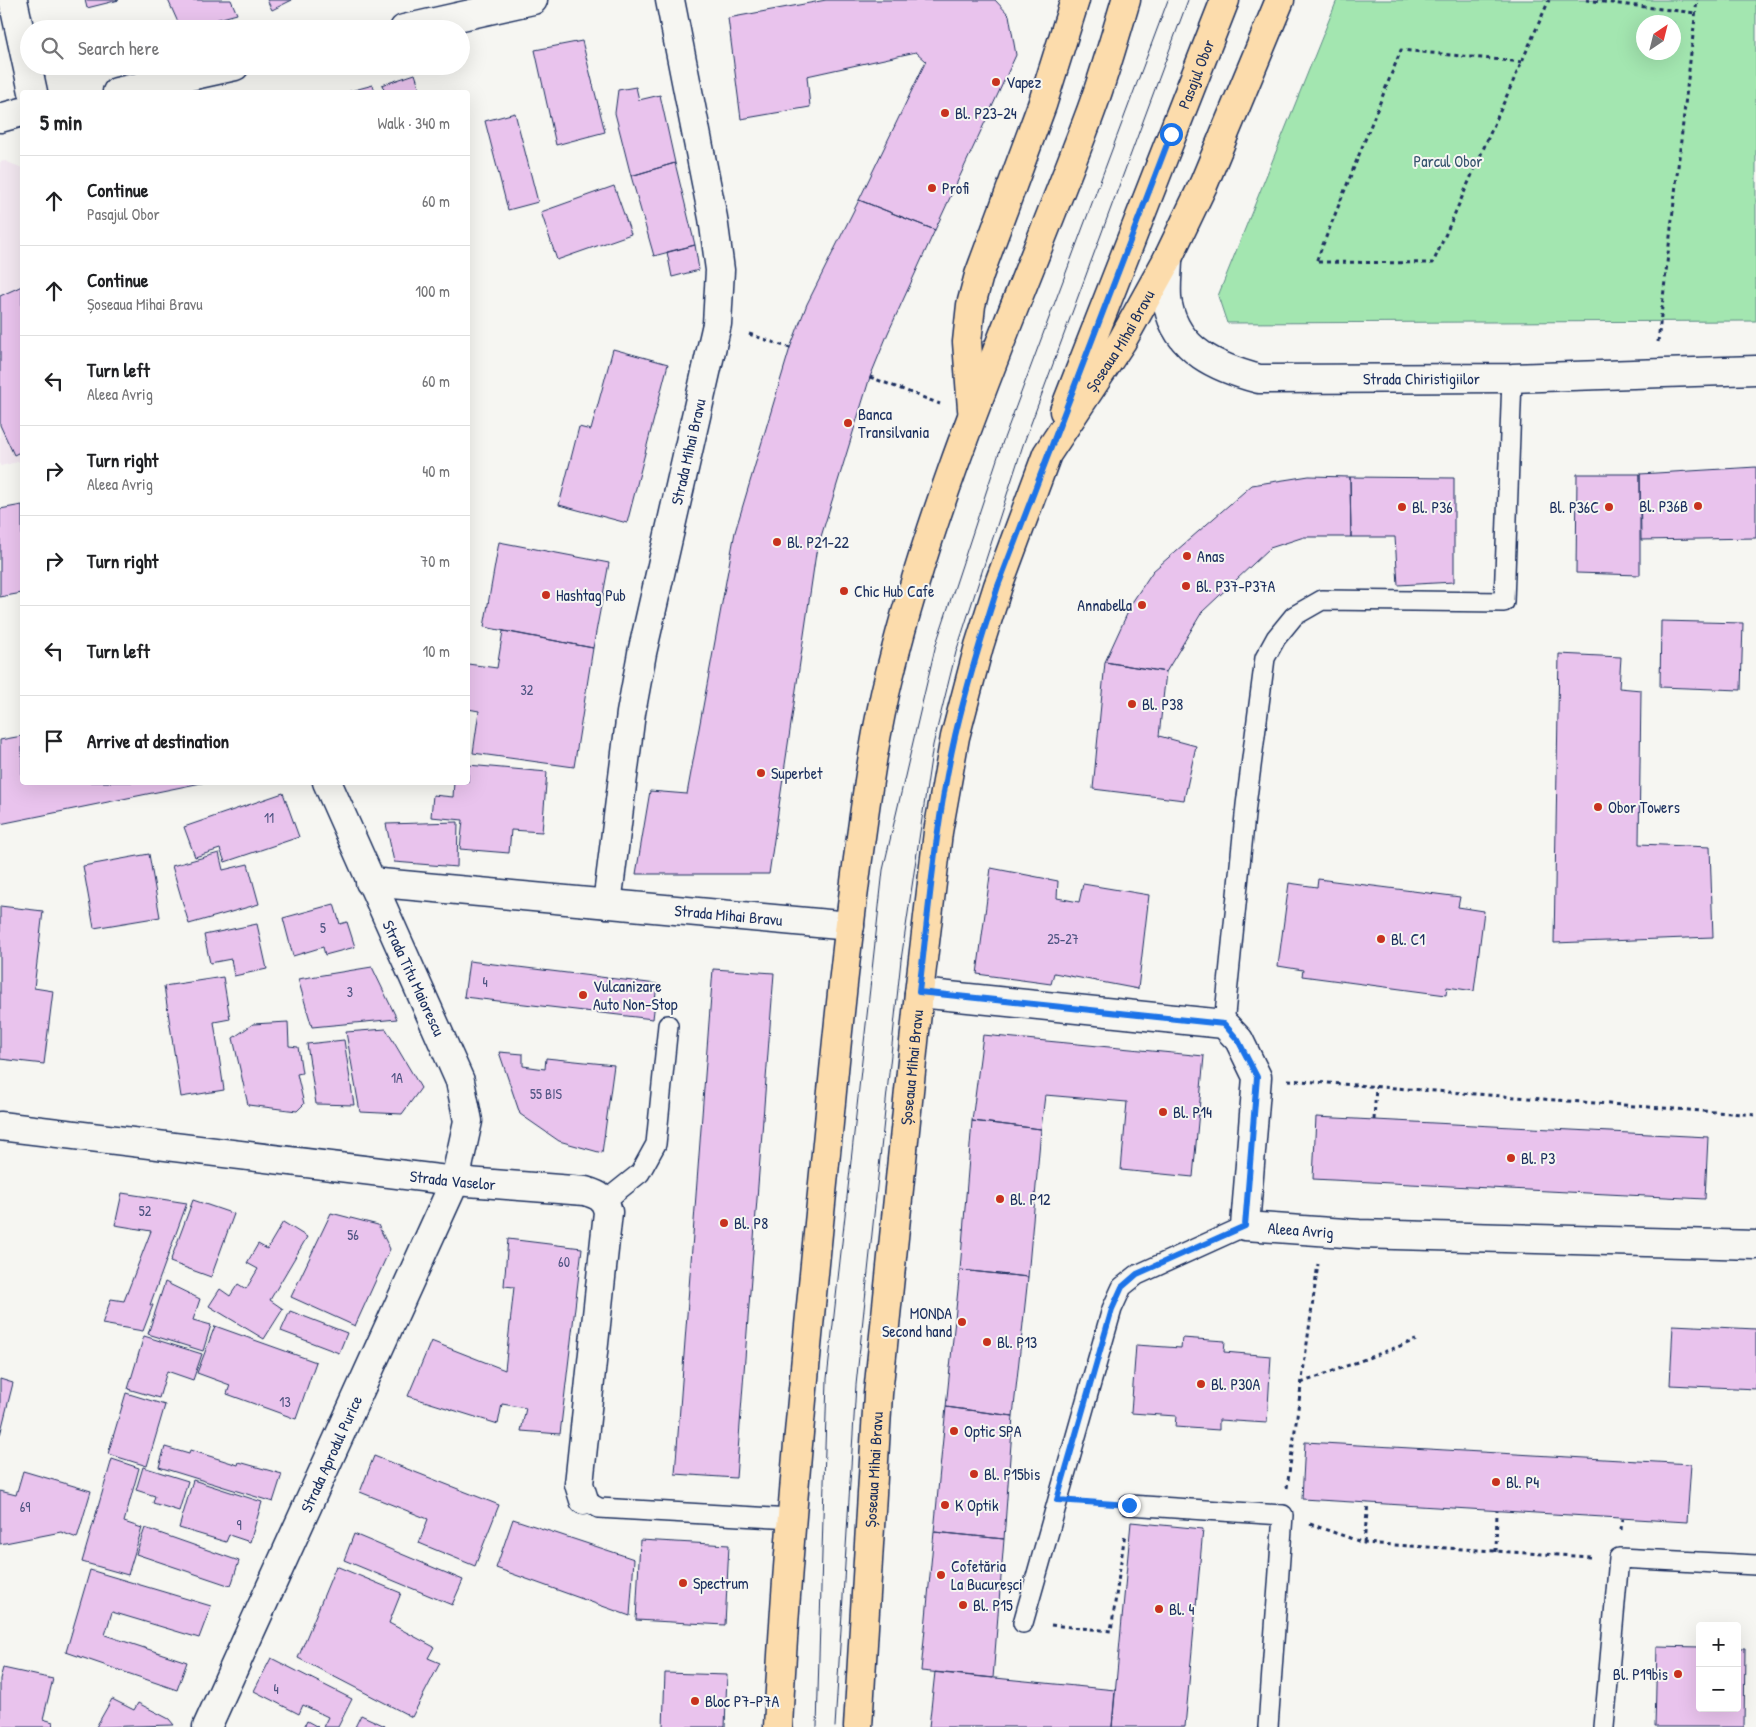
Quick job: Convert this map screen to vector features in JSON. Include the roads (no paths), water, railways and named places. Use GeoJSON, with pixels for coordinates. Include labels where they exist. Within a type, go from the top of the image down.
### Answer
{"type":"FeatureCollection","features":[{"type":"Feature","properties":{"kind":"main road"},"geometry":{"type":"LineString","coordinates":[[972,416],[967,342],[971,305],[979,275],[1042,104],[1075,0]]}},
{"type":"Feature","properties":{"kind":"main road"},"geometry":{"type":"LineString","coordinates":[[778,1727],[802,1390],[850,926],[875,743],[891,671],[934,526],[972,416],[1090,114],[1126,0]]}},
{"type":"Feature","properties":{"kind":"main road","name":"Pasajul Obor"},"geometry":{"type":"LineString","coordinates":[[1048,454],[1225,0]]}},
{"type":"Feature","properties":{"kind":"main road","name":"Șoseaua Mihai Bravu"},"geometry":{"type":"LineString","coordinates":[[858,1727],[878,1394],[919,992],[938,832],[955,737],[979,646],[998,586],[1048,454],[1122,341],[1168,258],[1204,184],[1280,0]]}},
{"type":"Feature","properties":{"kind":"street"},"geometry":{"type":"LineString","coordinates":[[13,0],[20,32]]}},
{"type":"Feature","properties":{"kind":"street"},"geometry":{"type":"LineString","coordinates":[[444,20],[533,0]]}},
{"type":"Feature","properties":{"kind":"street","name":"Strada Mihai Bravu"},"geometry":{"type":"LineString","coordinates":[[607,904],[631,713],[642,653],[717,324],[720,270],[713,218],[670,0]]}},
{"type":"Feature","properties":{"kind":"street"},"geometry":{"type":"LineString","coordinates":[[29,75],[33,90]]}},
{"type":"Feature","properties":{"kind":"street"},"geometry":{"type":"LineString","coordinates":[[126,90],[194,75]]}},
{"type":"Feature","properties":{"kind":"street"},"geometry":{"type":"LineString","coordinates":[[0,118],[20,113]]}},
{"type":"Feature","properties":{"kind":"street","name":"Strada Chiristigiilor"},"geometry":{"type":"LineString","coordinates":[[1168,258],[1167,304],[1176,330],[1195,352],[1228,370],[1259,379],[1512,378],[1756,370]]}},
{"type":"Feature","properties":{"kind":"street","name":"Strada Titu Maiorescu"},"geometry":{"type":"LineString","coordinates":[[328,785],[370,882],[451,1059],[465,1100],[468,1121],[455,1180]]}},
{"type":"Feature","properties":{"kind":"street","name":"Strada Mihai Bravu"},"geometry":{"type":"LineString","coordinates":[[370,882],[850,926]]}},
{"type":"Feature","properties":{"kind":"street"},"geometry":{"type":"LineString","coordinates":[[919,992],[1224,1024]]}},
{"type":"Feature","properties":{"kind":"street","name":"Aleea Avrig"},"geometry":{"type":"LineString","coordinates":[[1224,1024],[1238,1040],[1257,1077],[1245,1226],[1322,1232],[1756,1245]]}},
{"type":"Feature","properties":{"kind":"street","name":"Strada Vaselor"},"geometry":{"type":"LineString","coordinates":[[0,1126],[455,1180],[585,1191],[596,1194],[605,1201]]}},
{"type":"Feature","properties":{"kind":"street","name":"Strada Aprodul Purice"},"geometry":{"type":"LineString","coordinates":[[207,1727],[455,1180]]}},
{"type":"Feature","properties":{"kind":"street"},"geometry":{"type":"LineString","coordinates":[[584,1500],[579,1484],[608,1212],[605,1201]]}},
{"type":"Feature","properties":{"kind":"lane"},"geometry":{"type":"LineString","coordinates":[[1224,1024],[1260,685],[1265,658],[1276,638],[1294,616],[1322,600],[1504,602],[1512,378]]}},
{"type":"Feature","properties":{"kind":"lane"},"geometry":{"type":"LineString","coordinates":[[605,1201],[640,1172],[656,1144],[668,1025]]}},
{"type":"Feature","properties":{"kind":"lane"},"geometry":{"type":"LineString","coordinates":[[1023,1622],[1112,1309],[1122,1287],[1137,1274],[1245,1226]]}},
{"type":"Feature","properties":{"kind":"lane"},"geometry":{"type":"LineString","coordinates":[[584,1500],[599,1508],[792,1519]]}},
{"type":"Feature","properties":{"kind":"lane"},"geometry":{"type":"LineString","coordinates":[[1129,1505],[1283,1515],[1268,1727]]}},
{"type":"Feature","properties":{"kind":"lane"},"geometry":{"type":"LineString","coordinates":[[1604,1727],[1619,1558],[1756,1565]]}},
{"type":"Feature","properties":{"kind":"tram line"},"geometry":{"type":"LineString","coordinates":[[817,1727],[827,1379],[883,870],[936,644],[1003,441],[1168,0]]}},
{"type":"Feature","properties":{"kind":"tram line"},"geometry":{"type":"LineString","coordinates":[[835,1727],[856,1385],[901,960],[933,745],[956,652],[1023,445],[1188,0]]}},
{"type":"Feature","properties":{"kind":"place","name":"Vapez"},"geometry":{"type":"Point","coordinates":[996,82]}},
{"type":"Feature","properties":{"kind":"place","name":"Bl. P23-24"},"geometry":{"type":"Point","coordinates":[945,113]}},
{"type":"Feature","properties":{"kind":"place","name":"Profi"},"geometry":{"type":"Point","coordinates":[932,188]}},
{"type":"Feature","properties":{"kind":"place","name":"Banca Transilvania"},"geometry":{"type":"Point","coordinates":[848,423]}},
{"type":"Feature","properties":{"kind":"place","name":"Bl. P36B"},"geometry":{"type":"Point","coordinates":[1698,506]}},
{"type":"Feature","properties":{"kind":"place","name":"Bl. P36"},"geometry":{"type":"Point","coordinates":[1402,507]}},
{"type":"Feature","properties":{"kind":"place","name":"Bl. P36C"},"geometry":{"type":"Point","coordinates":[1609,507]}},
{"type":"Feature","properties":{"kind":"place","name":"Bl. P21-22"},"geometry":{"type":"Point","coordinates":[777,542]}},
{"type":"Feature","properties":{"kind":"place","name":"Anas"},"geometry":{"type":"Point","coordinates":[1187,556]}},
{"type":"Feature","properties":{"kind":"place","name":"Bl. P37-P37A"},"geometry":{"type":"Point","coordinates":[1186,586]}},
{"type":"Feature","properties":{"kind":"place","name":"Chic Hub Cafe"},"geometry":{"type":"Point","coordinates":[844,591]}},
{"type":"Feature","properties":{"kind":"place","name":"Hashtag Pub"},"geometry":{"type":"Point","coordinates":[546,595]}},
{"type":"Feature","properties":{"kind":"place","name":"Annabella"},"geometry":{"type":"Point","coordinates":[1142,605]}},
{"type":"Feature","properties":{"kind":"place","name":"Bl. P38"},"geometry":{"type":"Point","coordinates":[1132,704]}},
{"type":"Feature","properties":{"kind":"place","name":"Superbet"},"geometry":{"type":"Point","coordinates":[761,773]}},
{"type":"Feature","properties":{"kind":"place","name":"Obor Towers"},"geometry":{"type":"Point","coordinates":[1598,807]}},
{"type":"Feature","properties":{"kind":"place","name":"Bl. C1"},"geometry":{"type":"Point","coordinates":[1381,939]}},
{"type":"Feature","properties":{"kind":"place","name":"Vulcanizare Auto Non-Stop"},"geometry":{"type":"Point","coordinates":[583,995]}},
{"type":"Feature","properties":{"kind":"place","name":"Bl. P14"},"geometry":{"type":"Point","coordinates":[1163,1112]}},
{"type":"Feature","properties":{"kind":"place","name":"Bl. P3"},"geometry":{"type":"Point","coordinates":[1511,1158]}},
{"type":"Feature","properties":{"kind":"place","name":"Bl. P12"},"geometry":{"type":"Point","coordinates":[1000,1199]}},
{"type":"Feature","properties":{"kind":"place","name":"Bl. P8"},"geometry":{"type":"Point","coordinates":[724,1223]}},
{"type":"Feature","properties":{"kind":"place","name":"MONDA Second hand"},"geometry":{"type":"Point","coordinates":[962,1322]}},
{"type":"Feature","properties":{"kind":"place","name":"Bl. P13"},"geometry":{"type":"Point","coordinates":[987,1342]}},
{"type":"Feature","properties":{"kind":"place","name":"Bl. P30A"},"geometry":{"type":"Point","coordinates":[1201,1384]}},
{"type":"Feature","properties":{"kind":"place","name":"Optic SPA"},"geometry":{"type":"Point","coordinates":[954,1431]}},
{"type":"Feature","properties":{"kind":"place","name":"Bl. P15bis"},"geometry":{"type":"Point","coordinates":[974,1474]}},
{"type":"Feature","properties":{"kind":"place","name":"Bl. P4"},"geometry":{"type":"Point","coordinates":[1496,1482]}},
{"type":"Feature","properties":{"kind":"place","name":"K Optik"},"geometry":{"type":"Point","coordinates":[945,1505]}},
{"type":"Feature","properties":{"kind":"place","name":"Cofetăria La Bucureșci"},"geometry":{"type":"Point","coordinates":[941,1575]}},
{"type":"Feature","properties":{"kind":"place","name":"Spectrum"},"geometry":{"type":"Point","coordinates":[683,1583]}},
{"type":"Feature","properties":{"kind":"place","name":"Bl. P15"},"geometry":{"type":"Point","coordinates":[963,1605]}},
{"type":"Feature","properties":{"kind":"place","name":"Bl. 4"},"geometry":{"type":"Point","coordinates":[1159,1609]}},
{"type":"Feature","properties":{"kind":"place","name":"Bl. P19bis"},"geometry":{"type":"Point","coordinates":[1678,1674]}},
{"type":"Feature","properties":{"kind":"place","name":"Bloc P7-P7A"},"geometry":{"type":"Point","coordinates":[695,1701]}},
{"type":"Feature","properties":{"kind":"park label","name":"Parcul Obor"},"geometry":{"type":"Point","coordinates":[1448,161]}}]}
